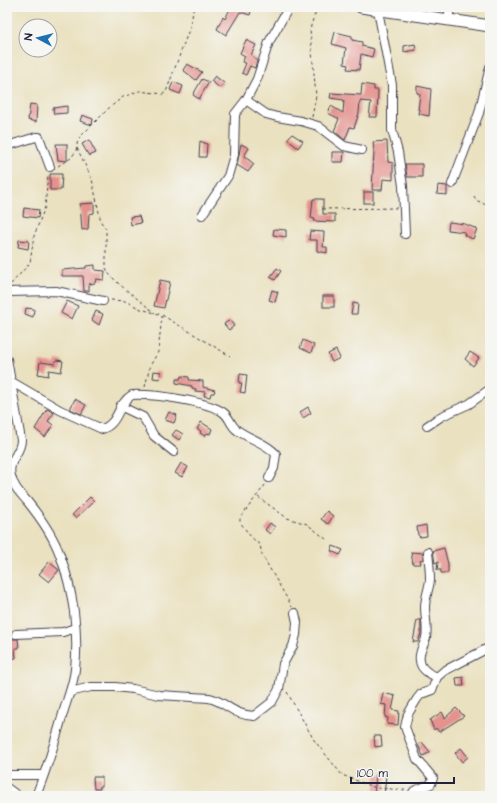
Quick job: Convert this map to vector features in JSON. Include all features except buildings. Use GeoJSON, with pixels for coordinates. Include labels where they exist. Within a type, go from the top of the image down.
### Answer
{"type":"FeatureCollection","features":[{"type":"Feature","properties":{"kind":"main road"},"geometry":{"type":"LineString","coordinates":[[369,8],[490,26]]}},
{"type":"Feature","properties":{"kind":"street"},"geometry":{"type":"LineString","coordinates":[[202,215],[228,176],[234,155],[235,114],[246,100],[257,79],[269,42],[289,7]]}},
{"type":"Feature","properties":{"kind":"street"},"geometry":{"type":"LineString","coordinates":[[448,20],[450,7]]}},
{"type":"Feature","properties":{"kind":"street"},"geometry":{"type":"LineString","coordinates":[[369,8],[392,85],[392,130],[400,162],[405,234]]}},
{"type":"Feature","properties":{"kind":"street"},"geometry":{"type":"LineString","coordinates":[[452,184],[479,113],[490,67]]}},
{"type":"Feature","properties":{"kind":"street"},"geometry":{"type":"LineString","coordinates":[[246,100],[266,114],[318,126],[344,146],[362,150]]}},
{"type":"Feature","properties":{"kind":"street"},"geometry":{"type":"LineString","coordinates":[[7,146],[33,137],[39,137],[50,167]]}},
{"type":"Feature","properties":{"kind":"street"},"geometry":{"type":"LineString","coordinates":[[7,292],[56,291],[103,300]]}},
{"type":"Feature","properties":{"kind":"street"},"geometry":{"type":"LineString","coordinates":[[7,359],[12,382],[21,445],[20,451],[13,458],[10,464],[10,476],[16,489],[48,529],[60,554],[72,605],[75,628],[75,670],[70,692],[54,748],[36,796]]}},
{"type":"Feature","properties":{"kind":"street"},"geometry":{"type":"LineString","coordinates":[[12,382],[60,410],[102,429],[113,423],[120,406],[125,399],[132,395],[141,394],[194,402],[222,412],[238,431],[262,443],[276,454],[274,468],[269,478]]}},
{"type":"Feature","properties":{"kind":"street"},"geometry":{"type":"LineString","coordinates":[[427,426],[442,416],[469,404],[490,389]]}},
{"type":"Feature","properties":{"kind":"street"},"geometry":{"type":"LineString","coordinates":[[120,406],[143,417],[154,436],[174,452]]}},
{"type":"Feature","properties":{"kind":"street"},"geometry":{"type":"LineString","coordinates":[[428,552],[430,580],[425,607],[427,627],[426,640],[422,646],[420,662],[422,667],[430,674],[437,677]]}},
{"type":"Feature","properties":{"kind":"street"},"geometry":{"type":"LineString","coordinates":[[70,692],[91,687],[115,687],[133,689],[159,695],[209,698],[215,699],[238,714],[254,716],[272,702],[277,695],[281,681],[283,664],[293,646],[296,635],[297,622],[295,613]]}},
{"type":"Feature","properties":{"kind":"street"},"geometry":{"type":"LineString","coordinates":[[16,634],[63,632],[75,628]]}},
{"type":"Feature","properties":{"kind":"street"},"geometry":{"type":"LineString","coordinates":[[413,793],[431,784],[432,778],[413,752],[411,740],[405,727],[405,722],[417,699],[420,694],[432,690],[437,677],[454,664],[490,647]]}},
{"type":"Feature","properties":{"kind":"street"},"geometry":{"type":"LineString","coordinates":[[7,775],[43,775]]}},
{"type":"Feature","properties":{"kind":"street"},"geometry":{"type":"LineString","coordinates":[[7,788],[18,796]]}},
{"type":"Feature","properties":{"kind":"path"},"geometry":{"type":"LineString","coordinates":[[7,287],[20,276],[30,264],[34,236],[45,207],[47,180],[50,167],[54,168],[65,164],[77,148],[78,139],[109,108],[123,97],[139,91],[163,94],[166,92],[190,27],[194,7]]}},
{"type":"Feature","properties":{"kind":"path"},"geometry":{"type":"LineString","coordinates":[[309,123],[314,111],[316,96],[310,29],[314,16],[320,7]]}},
{"type":"Feature","properties":{"kind":"path"},"geometry":{"type":"LineString","coordinates":[[77,148],[92,179],[100,222],[106,229],[106,268],[119,284],[155,312]]}},
{"type":"Feature","properties":{"kind":"path"},"geometry":{"type":"LineString","coordinates":[[474,196],[476,200],[490,207]]}},
{"type":"Feature","properties":{"kind":"path"},"geometry":{"type":"LineString","coordinates":[[322,209],[374,210],[404,208]]}},
{"type":"Feature","properties":{"kind":"path"},"geometry":{"type":"LineString","coordinates":[[103,300],[115,299],[125,301],[141,309],[162,315],[230,356]]}},
{"type":"Feature","properties":{"kind":"path"},"geometry":{"type":"LineString","coordinates":[[141,394],[144,390],[150,366],[158,352],[162,315]]}},
{"type":"Feature","properties":{"kind":"path"},"geometry":{"type":"LineString","coordinates":[[269,478],[240,518],[240,522],[251,537],[260,545],[262,555],[295,613]]}},
{"type":"Feature","properties":{"kind":"path"},"geometry":{"type":"LineString","coordinates":[[257,496],[287,518],[307,524],[326,539]]}},
{"type":"Feature","properties":{"kind":"path"},"geometry":{"type":"LineString","coordinates":[[281,681],[314,740],[342,775],[376,788],[413,793]]}}]}
